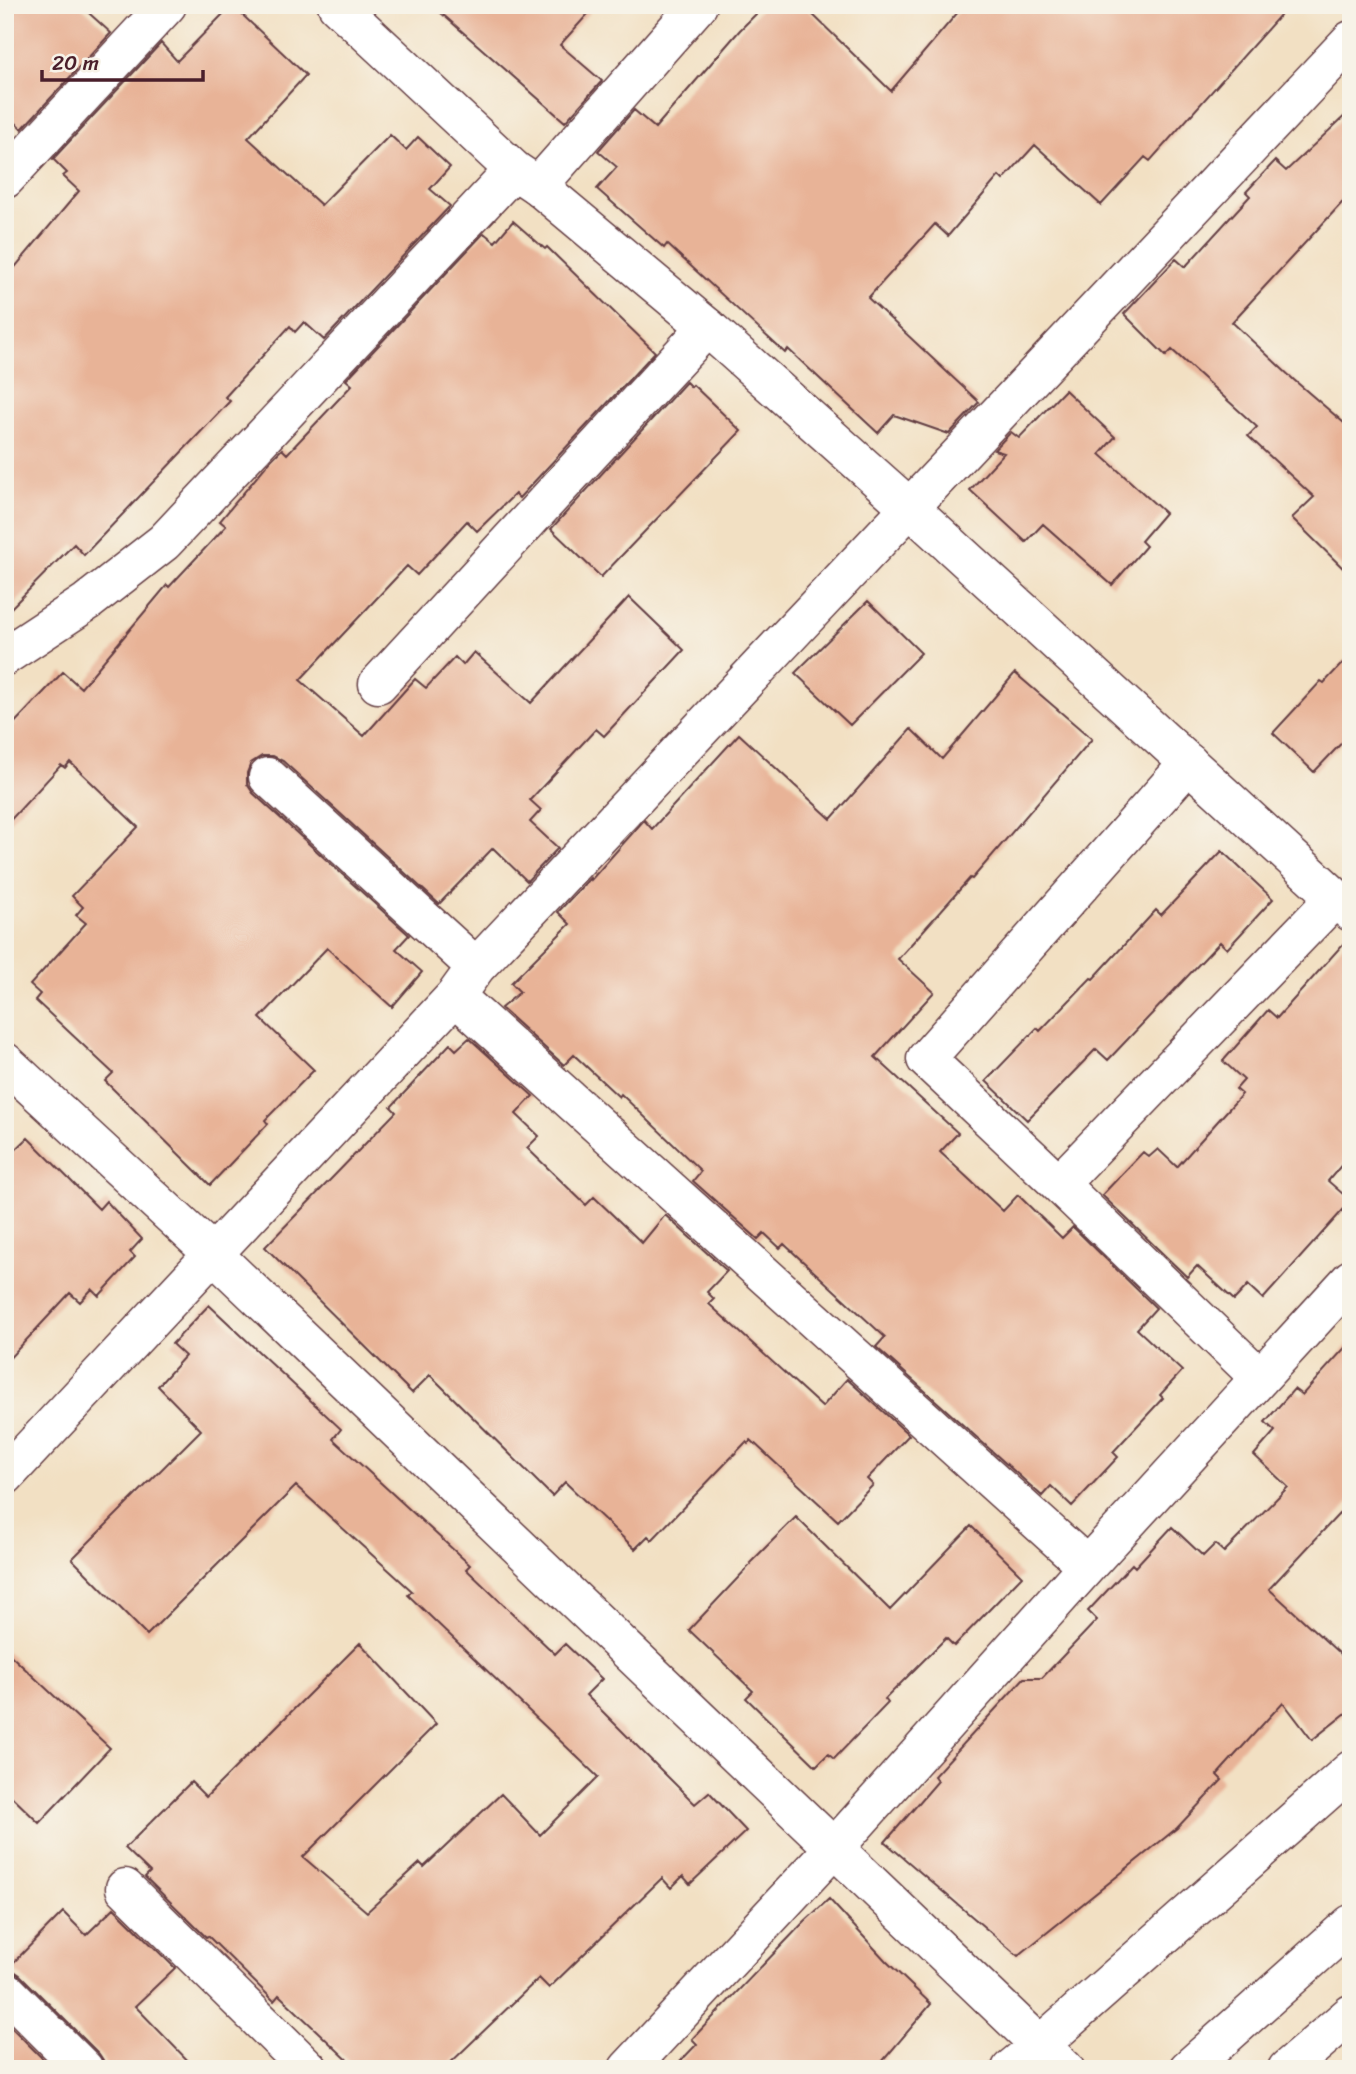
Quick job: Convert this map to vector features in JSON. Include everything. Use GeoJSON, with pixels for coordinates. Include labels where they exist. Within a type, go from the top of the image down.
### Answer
{"type":"FeatureCollection","features":[{"type":"Feature","properties":{"kind":"main road"},"geometry":{"type":"LineString","coordinates":[[5,179],[167,5]]}},
{"type":"Feature","properties":{"kind":"main road"},"geometry":{"type":"LineString","coordinates":[[337,5],[526,178],[707,327],[910,508],[1343,905],[1059,1184]]}},
{"type":"Feature","properties":{"kind":"main road"},"geometry":{"type":"LineString","coordinates":[[5,656],[87,602],[164,542],[698,5]]}},
{"type":"Feature","properties":{"kind":"main road"},"geometry":{"type":"LineString","coordinates":[[5,1476],[1351,40]]}},
{"type":"Feature","properties":{"kind":"main road"},"geometry":{"type":"LineString","coordinates":[[378,684],[707,327]]}},
{"type":"Feature","properties":{"kind":"main road"},"geometry":{"type":"LineString","coordinates":[[1189,763],[926,1059],[1260,1378]]}},
{"type":"Feature","properties":{"kind":"main road"},"geometry":{"type":"LineString","coordinates":[[268,777],[466,982],[1087,1566]]}},
{"type":"Feature","properties":{"kind":"main road"},"geometry":{"type":"LineString","coordinates":[[5,1062],[212,1253],[835,1847],[1038,2061],[1351,1770]]}},
{"type":"Feature","properties":{"kind":"main road"},"geometry":{"type":"LineString","coordinates":[[628,2069],[835,1847],[1087,1566],[1351,1279]]}},
{"type":"Feature","properties":{"kind":"main road"},"geometry":{"type":"LineString","coordinates":[[125,1888],[309,2069]]}},
{"type":"Feature","properties":{"kind":"main road"},"geometry":{"type":"LineString","coordinates":[[1188,2069],[1351,1924]]}},
{"type":"Feature","properties":{"kind":"main road"},"geometry":{"type":"LineString","coordinates":[[5,1990],[84,2069]]}},
{"type":"Feature","properties":{"kind":"main road"},"geometry":{"type":"LineString","coordinates":[[1287,2069],[1351,2014]]}},
{"type":"Feature","properties":{"kind":"building"},"geometry":{"type":"Polygon","coordinates":[[[5,5],[80,5],[111,33],[22,129],[5,112],[5,5]]]}},
{"type":"Feature","properties":{"kind":"building"},"geometry":{"type":"Polygon","coordinates":[[[232,5],[306,75],[248,138],[321,205],[390,135],[406,150],[418,137],[450,167],[430,189],[450,206],[324,340],[304,322],[295,332],[290,326],[225,397],[230,401],[84,555],[74,544],[5,614],[5,279],[79,191],[63,176],[67,173],[53,159],[161,43],[177,61],[232,5]]]}},
{"type":"Feature","properties":{"kind":"building"},"geometry":{"type":"Polygon","coordinates":[[[432,5],[596,5],[560,45],[602,81],[565,122],[432,5]]]}},
{"type":"Feature","properties":{"kind":"building"},"geometry":{"type":"Polygon","coordinates":[[[765,5],[803,5],[891,91],[964,5],[1289,5],[1150,161],[1145,157],[1101,205],[1035,145],[1003,180],[999,176],[948,236],[935,224],[868,298],[979,402],[949,434],[894,415],[878,433],[788,349],[785,353],[667,244],[664,248],[597,189],[617,167],[598,151],[634,110],[655,128],[765,5]]]}},
{"type":"Feature","properties":{"kind":"building"},"geometry":{"type":"Polygon","coordinates":[[[1351,110],[1351,193],[1232,322],[1351,429],[1351,576],[1292,518],[1314,497],[1248,436],[1257,427],[1172,350],[1166,356],[1124,314],[1176,259],[1185,267],[1250,196],[1246,192],[1275,161],[1286,171],[1351,110]]]}},
{"type":"Feature","properties":{"kind":"building"},"geometry":{"type":"Polygon","coordinates":[[[513,221],[545,249],[547,247],[655,352],[519,498],[515,494],[477,531],[467,521],[417,575],[407,566],[300,680],[364,736],[415,679],[426,688],[455,657],[463,665],[474,652],[531,703],[629,597],[684,650],[604,736],[596,729],[530,800],[541,810],[530,822],[558,848],[527,881],[493,848],[439,904],[283,761],[273,756],[262,756],[251,763],[247,784],[253,793],[409,935],[396,949],[422,972],[392,1007],[327,948],[260,1018],[314,1070],[265,1120],[268,1124],[210,1185],[105,1081],[113,1073],[35,1000],[40,994],[30,985],[86,923],[76,915],[83,907],[72,896],[138,827],[70,762],[65,768],[61,765],[5,826],[5,733],[63,672],[81,688],[167,585],[169,587],[226,526],[220,521],[270,461],[282,449],[287,454],[352,385],[346,380],[484,233],[495,242],[513,221]]]}},
{"type":"Feature","properties":{"kind":"building"},"geometry":{"type":"Polygon","coordinates":[[[686,382],[691,387],[693,385],[741,431],[601,577],[551,529],[686,382]]]}},
{"type":"Feature","properties":{"kind":"building"},"geometry":{"type":"Polygon","coordinates":[[[1065,390],[1115,437],[1100,454],[1165,513],[1141,541],[1146,546],[1112,585],[1043,524],[1026,542],[970,490],[1004,453],[994,450],[1011,432],[1019,438],[1065,390]]]}},
{"type":"Feature","properties":{"kind":"building"},"geometry":{"type":"Polygon","coordinates":[[[868,601],[921,653],[850,725],[795,673],[868,601]]]}},
{"type":"Feature","properties":{"kind":"building"},"geometry":{"type":"Polygon","coordinates":[[[1351,654],[1351,733],[1314,772],[1273,733],[1321,681],[1324,683],[1351,654]]]}},
{"type":"Feature","properties":{"kind":"building"},"geometry":{"type":"Polygon","coordinates":[[[1015,673],[1092,739],[972,879],[970,878],[898,959],[934,992],[875,1057],[958,1133],[940,1152],[1003,1211],[1018,1195],[1062,1238],[1073,1227],[1156,1308],[1137,1329],[1182,1371],[1160,1395],[1163,1398],[1113,1452],[1118,1457],[1072,1506],[1051,1486],[1042,1496],[876,1347],[885,1337],[784,1244],[780,1248],[764,1233],[758,1239],[693,1181],[701,1171],[621,1094],[619,1097],[574,1055],[564,1065],[501,1008],[520,992],[511,983],[570,924],[558,912],[590,878],[591,880],[644,820],[652,829],[739,734],[831,819],[911,729],[942,759],[1015,673]]]}},
{"type":"Feature","properties":{"kind":"building"},"geometry":{"type":"Polygon","coordinates":[[[1222,851],[1273,899],[1227,949],[1220,942],[1108,1060],[1096,1049],[1027,1120],[986,1081],[1037,1028],[1040,1031],[1091,978],[1093,979],[1156,910],[1161,915],[1222,851]]]}},
{"type":"Feature","properties":{"kind":"building"},"geometry":{"type":"Polygon","coordinates":[[[1351,935],[1351,1154],[1328,1181],[1351,1201],[1263,1299],[1248,1285],[1234,1300],[1197,1266],[1187,1277],[1102,1195],[1143,1152],[1149,1157],[1158,1149],[1177,1167],[1242,1094],[1236,1089],[1244,1080],[1223,1061],[1268,1010],[1277,1018],[1351,935]]]}},
{"type":"Feature","properties":{"kind":"building"},"geometry":{"type":"Polygon","coordinates":[[[469,1038],[533,1096],[516,1114],[539,1136],[527,1148],[586,1205],[594,1197],[642,1243],[665,1215],[727,1271],[707,1292],[714,1299],[709,1304],[822,1407],[847,1379],[909,1435],[867,1479],[873,1485],[838,1521],[751,1440],[748,1444],[746,1442],[652,1540],[648,1536],[635,1549],[565,1482],[552,1496],[430,1375],[412,1393],[265,1247],[396,1112],[391,1107],[450,1044],[456,1050],[469,1038]]]}},
{"type":"Feature","properties":{"kind":"building"},"geometry":{"type":"Polygon","coordinates":[[[28,1138],[99,1209],[106,1201],[142,1239],[130,1252],[135,1257],[99,1296],[92,1289],[80,1302],[70,1293],[5,1363],[5,1160],[28,1138]]]}},
{"type":"Feature","properties":{"kind":"building"},"geometry":{"type":"Polygon","coordinates":[[[209,1305],[341,1429],[333,1439],[470,1565],[466,1569],[555,1654],[565,1644],[602,1679],[586,1695],[695,1804],[709,1792],[746,1831],[690,1884],[683,1876],[671,1888],[662,1878],[549,1988],[539,1978],[444,2069],[357,2069],[279,1995],[274,2001],[206,1937],[145,1877],[150,1872],[125,1848],[191,1782],[206,1797],[360,1643],[436,1724],[303,1857],[367,1912],[420,1863],[424,1867],[501,1794],[540,1835],[598,1777],[408,1595],[412,1591],[296,1486],[147,1635],[72,1559],[201,1430],[158,1386],[185,1356],[172,1344],[209,1305]]]}},
{"type":"Feature","properties":{"kind":"building"},"geometry":{"type":"Polygon","coordinates":[[[1351,1341],[1351,1501],[1269,1589],[1351,1664],[1351,1709],[1312,1740],[1283,1702],[1217,1775],[1222,1780],[1177,1828],[1018,1956],[885,1842],[938,1781],[934,1776],[1024,1678],[1042,1678],[1097,1620],[1088,1611],[1132,1564],[1135,1567],[1172,1527],[1203,1556],[1215,1544],[1224,1552],[1288,1487],[1254,1455],[1275,1431],[1265,1422],[1294,1389],[1302,1395],[1351,1341]]]}},
{"type":"Feature","properties":{"kind":"building"},"geometry":{"type":"Polygon","coordinates":[[[796,1517],[890,1610],[971,1526],[1022,1576],[954,1646],[946,1638],[885,1699],[888,1703],[834,1759],[828,1754],[816,1766],[746,1698],[753,1691],[689,1630],[796,1517]]]}},
{"type":"Feature","properties":{"kind":"building"},"geometry":{"type":"Polygon","coordinates":[[[5,1650],[110,1748],[39,1823],[5,1790],[5,1650]]]}},
{"type":"Feature","properties":{"kind":"building"},"geometry":{"type":"Polygon","coordinates":[[[829,1899],[886,1961],[931,2004],[876,2069],[673,2069],[697,2044],[692,2039],[829,1899]]]}},
{"type":"Feature","properties":{"kind":"building"},"geometry":{"type":"Polygon","coordinates":[[[114,1908],[175,1968],[135,2006],[196,2069],[105,2069],[105,2063],[99,2054],[20,1975],[7,1969],[63,1912],[86,1935],[114,1908]]]}},
{"type":"Feature","properties":{"kind":"building"},"geometry":{"type":"Polygon","coordinates":[[[5,2021],[53,2069],[5,2069],[5,2021]]]}}]}
